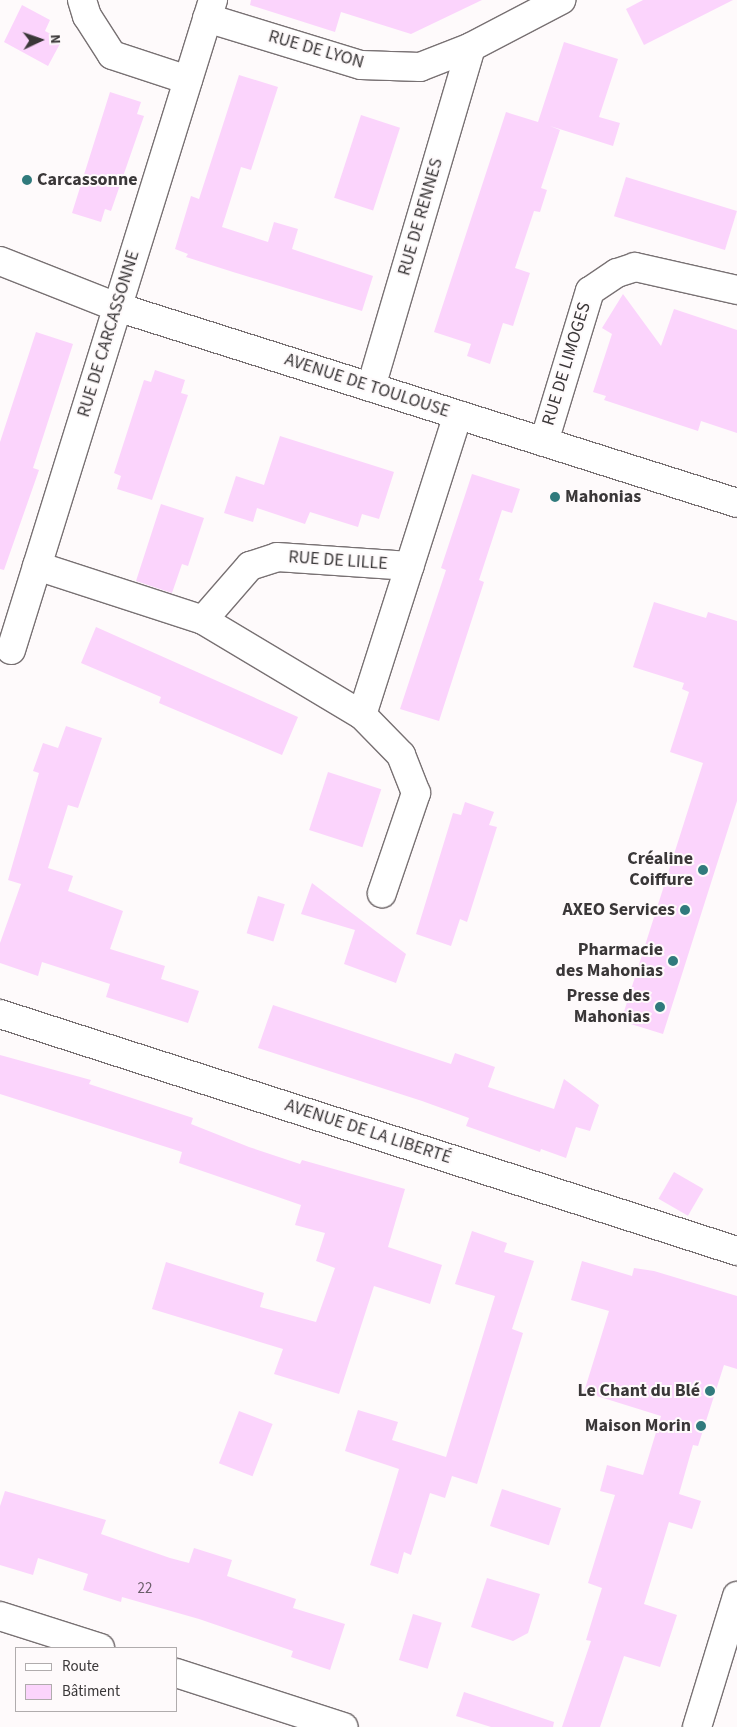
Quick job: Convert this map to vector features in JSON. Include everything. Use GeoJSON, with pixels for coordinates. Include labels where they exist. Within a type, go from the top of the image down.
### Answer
{"type":"FeatureCollection","features":[{"type":"Feature","properties":{"kind":"street"},"geometry":{"type":"LineString","coordinates":[[82,0],[87,16],[112,55],[188,80]]}},
{"type":"Feature","properties":{"kind":"street","name":"RUE DE LYON"},"geometry":{"type":"LineString","coordinates":[[210,9],[361,65],[420,67],[471,47],[561,0]]}},
{"type":"Feature","properties":{"kind":"street","name":"RUE DE CARCASSONNE"},"geometry":{"type":"LineString","coordinates":[[11,650],[210,9]]}},
{"type":"Feature","properties":{"kind":"street","name":"RUE DE RENNES"},"geometry":{"type":"LineString","coordinates":[[371,387],[471,47]]}},
{"type":"Feature","properties":{"kind":"street","name":"AVENUE DE TOULOUSE"},"geometry":{"type":"LineString","coordinates":[[0,261],[117,307],[737,503]]}},
{"type":"Feature","properties":{"kind":"street","name":"RUE DE LIMOGES"},"geometry":{"type":"LineString","coordinates":[[544,442],[590,291],[617,273],[635,267],[737,290]]}},
{"type":"Feature","properties":{"kind":"street","name":"RUE DE LILLE"},"geometry":{"type":"LineString","coordinates":[[362,716],[458,415]]}},
{"type":"Feature","properties":{"kind":"street","name":"RUE DE LILLE"},"geometry":{"type":"LineString","coordinates":[[203,620],[250,566],[276,557],[410,566]]}},
{"type":"Feature","properties":{"kind":"street"},"geometry":{"type":"LineString","coordinates":[[37,566],[203,620],[362,716],[401,755],[416,793],[382,893]]}},
{"type":"Feature","properties":{"kind":"street","name":"AVENUE DE LA LIBERTÉ"},"geometry":{"type":"LineString","coordinates":[[0,1014],[737,1251]]}},
{"type":"Feature","properties":{"kind":"street"},"geometry":{"type":"LineString","coordinates":[[697,1727],[737,1596]]}},
{"type":"Feature","properties":{"kind":"street"},"geometry":{"type":"LineString","coordinates":[[0,1616],[97,1647]]}},
{"type":"Feature","properties":{"kind":"street"},"geometry":{"type":"LineString","coordinates":[[178,1674],[343,1727]]}},
{"type":"Feature","properties":{"kind":"building"},"geometry":{"type":"Polygon","coordinates":[[[251,0],[482,0],[411,34],[341,12],[335,32],[250,5],[251,0]]]}},
{"type":"Feature","properties":{"kind":"building"},"geometry":{"type":"Polygon","coordinates":[[[643,0],[733,0],[644,45],[626,9],[643,0]]]}},
{"type":"Feature","properties":{"kind":"building"},"geometry":{"type":"Polygon","coordinates":[[[22,5],[50,20],[45,31],[62,40],[48,66],[4,42],[22,5]]]}},
{"type":"Feature","properties":{"kind":"building"},"geometry":{"type":"Polygon","coordinates":[[[564,42],[618,59],[599,117],[620,123],[613,146],[550,126],[560,130],[541,188],[547,190],[540,212],[534,211],[515,268],[530,273],[513,326],[503,323],[490,364],[467,356],[471,344],[434,332],[506,112],[538,122],[564,42]]]}},
{"type":"Feature","properties":{"kind":"building"},"geometry":{"type":"Polygon","coordinates":[[[239,75],[278,87],[251,170],[241,167],[222,227],[268,242],[274,222],[298,229],[292,249],[373,276],[362,311],[186,257],[188,254],[175,249],[191,196],[199,199],[239,75]]]}},
{"type":"Feature","properties":{"kind":"building"},"geometry":{"type":"Polygon","coordinates":[[[110,92],[141,102],[137,114],[144,116],[111,211],[105,209],[101,222],[72,213],[110,92]]]}},
{"type":"Feature","properties":{"kind":"building"},"geometry":{"type":"Polygon","coordinates":[[[361,115],[400,128],[373,210],[334,198],[361,115]]]}},
{"type":"Feature","properties":{"kind":"building"},"geometry":{"type":"Polygon","coordinates":[[[626,177],[737,211],[725,250],[614,216],[626,177]]]}},
{"type":"Feature","properties":{"kind":"building"},"geometry":{"type":"Polygon","coordinates":[[[623,294],[661,346],[674,309],[737,330],[737,433],[701,421],[698,431],[604,400],[606,396],[593,392],[612,334],[602,328],[623,294]]]}},
{"type":"Feature","properties":{"kind":"building"},"geometry":{"type":"Polygon","coordinates":[[[36,332],[73,344],[33,468],[39,470],[4,570],[0,569],[0,442],[36,332]]]}},
{"type":"Feature","properties":{"kind":"building"},"geometry":{"type":"Polygon","coordinates":[[[155,370],[185,380],[181,393],[188,395],[152,500],[117,489],[121,476],[114,473],[144,380],[151,382],[155,370]]]}},
{"type":"Feature","properties":{"kind":"building"},"geometry":{"type":"Polygon","coordinates":[[[280,436],[394,472],[379,519],[362,514],[358,527],[310,512],[305,524],[257,508],[253,522],[224,513],[236,476],[264,485],[280,436]]]}},
{"type":"Feature","properties":{"kind":"building"},"geometry":{"type":"Polygon","coordinates":[[[472,474],[520,489],[512,513],[502,510],[479,580],[484,582],[439,721],[400,709],[446,570],[441,568],[472,474]]]}},
{"type":"Feature","properties":{"kind":"building"},"geometry":{"type":"Polygon","coordinates":[[[161,504],[204,518],[188,566],[182,564],[172,593],[136,581],[161,504]]]}},
{"type":"Feature","properties":{"kind":"building"},"geometry":{"type":"Polygon","coordinates":[[[654,602],[706,618],[708,612],[737,621],[737,801],[663,1034],[621,1021],[703,763],[670,752],[689,692],[682,689],[684,683],[633,667],[654,602]]]}},
{"type":"Feature","properties":{"kind":"building"},"geometry":{"type":"Polygon","coordinates":[[[96,627],[298,717],[282,755],[159,703],[161,697],[81,663],[96,627]]]}},
{"type":"Feature","properties":{"kind":"building"},"geometry":{"type":"Polygon","coordinates":[[[66,726],[102,738],[78,808],[68,805],[48,868],[73,876],[68,891],[123,911],[110,949],[165,966],[161,979],[199,991],[188,1023],[106,997],[110,984],[42,962],[38,976],[0,963],[0,943],[21,884],[8,880],[39,773],[33,771],[43,743],[58,748],[66,726]]]}},
{"type":"Feature","properties":{"kind":"building"},"geometry":{"type":"Polygon","coordinates":[[[328,772],[381,789],[362,847],[309,830],[328,772]]]}},
{"type":"Feature","properties":{"kind":"building"},"geometry":{"type":"Polygon","coordinates":[[[465,802],[494,812],[489,825],[497,827],[467,922],[460,919],[451,946],[416,934],[453,813],[461,815],[465,802]]]}},
{"type":"Feature","properties":{"kind":"building"},"geometry":{"type":"Polygon","coordinates":[[[312,883],[406,954],[396,983],[344,964],[355,930],[301,914],[312,883]]]}},
{"type":"Feature","properties":{"kind":"building"},"geometry":{"type":"Polygon","coordinates":[[[258,896],[285,904],[273,941],[247,933],[258,896]]]}},
{"type":"Feature","properties":{"kind":"building"},"geometry":{"type":"Polygon","coordinates":[[[273,1005],[451,1064],[455,1053],[495,1067],[488,1087],[554,1109],[564,1079],[599,1105],[590,1131],[576,1127],[566,1158],[541,1149],[540,1152],[466,1126],[469,1118],[258,1048],[273,1005]]]}},
{"type":"Feature","properties":{"kind":"building"},"geometry":{"type":"Polygon","coordinates":[[[0,1055],[91,1080],[89,1084],[193,1118],[191,1124],[249,1147],[300,1164],[302,1160],[405,1189],[388,1247],[442,1265],[430,1304],[374,1286],[339,1394],[274,1374],[283,1349],[152,1309],[166,1262],[264,1293],[260,1307],[316,1322],[335,1268],[316,1261],[325,1233],[295,1225],[301,1205],[179,1163],[182,1152],[0,1094],[0,1055]]]}},
{"type":"Feature","properties":{"kind":"building"},"geometry":{"type":"Polygon","coordinates":[[[674,1172],[703,1189],[688,1216],[658,1199],[674,1172]]]}},
{"type":"Feature","properties":{"kind":"building"},"geometry":{"type":"Polygon","coordinates":[[[472,1231],[507,1243],[504,1252],[534,1261],[512,1329],[523,1333],[477,1484],[452,1476],[445,1498],[430,1493],[411,1555],[404,1552],[398,1574],[370,1565],[399,1469],[345,1451],[358,1410],[398,1422],[392,1440],[446,1457],[495,1296],[455,1284],[472,1231]]]}},
{"type":"Feature","properties":{"kind":"building"},"geometry":{"type":"Polygon","coordinates":[[[582,1261],[632,1276],[634,1268],[654,1271],[737,1296],[737,1369],[724,1365],[698,1446],[693,1445],[679,1494],[701,1501],[692,1529],[669,1522],[644,1604],[677,1615],[660,1667],[624,1656],[600,1727],[562,1727],[591,1641],[586,1640],[602,1588],[588,1583],[615,1495],[600,1491],[607,1465],[643,1475],[661,1416],[584,1392],[609,1311],[571,1300],[582,1261]]]}},
{"type":"Feature","properties":{"kind":"building"},"geometry":{"type":"Polygon","coordinates":[[[239,1411],[273,1424],[253,1476],[219,1463],[239,1411]]]}},
{"type":"Feature","properties":{"kind":"building"},"geometry":{"type":"Polygon","coordinates":[[[502,1489],[561,1508],[549,1545],[490,1526],[502,1489]]]}},
{"type":"Feature","properties":{"kind":"building"},"geometry":{"type":"Polygon","coordinates":[[[5,1491],[106,1520],[101,1534],[170,1558],[189,1563],[194,1548],[232,1560],[227,1576],[296,1599],[293,1608],[345,1624],[330,1670],[291,1657],[293,1651],[199,1619],[122,1597],[121,1602],[83,1590],[88,1574],[38,1558],[33,1575],[0,1565],[0,1506],[5,1491]]]}},
{"type":"Feature","properties":{"kind":"building"},"geometry":{"type":"Polygon","coordinates":[[[487,1578],[540,1594],[528,1633],[513,1641],[471,1627],[487,1578]]]}},
{"type":"Feature","properties":{"kind":"building"},"geometry":{"type":"Polygon","coordinates":[[[413,1614],[442,1623],[428,1669],[399,1660],[413,1614]]]}},
{"type":"Feature","properties":{"kind":"building"},"geometry":{"type":"Polygon","coordinates":[[[464,1692],[554,1722],[553,1727],[491,1727],[456,1716],[464,1692]]]}},
{"type":"Feature","properties":{"kind":"place","name":"Carcassonne"},"geometry":{"type":"Point","coordinates":[27,180]}},
{"type":"Feature","properties":{"kind":"place","name":"Mahonias"},"geometry":{"type":"Point","coordinates":[555,497]}},
{"type":"Feature","properties":{"kind":"place","name":"Créaline Coiffure"},"geometry":{"type":"Point","coordinates":[703,870]}},
{"type":"Feature","properties":{"kind":"place","name":"AXEO Services"},"geometry":{"type":"Point","coordinates":[685,910]}},
{"type":"Feature","properties":{"kind":"place","name":"Pharmacie des Mahonias"},"geometry":{"type":"Point","coordinates":[673,961]}},
{"type":"Feature","properties":{"kind":"place","name":"Presse des Mahonias"},"geometry":{"type":"Point","coordinates":[660,1007]}},
{"type":"Feature","properties":{"kind":"place","name":"Le Chant du Blé"},"geometry":{"type":"Point","coordinates":[710,1391]}},
{"type":"Feature","properties":{"kind":"place","name":"Maison Morin"},"geometry":{"type":"Point","coordinates":[701,1426]}}]}
